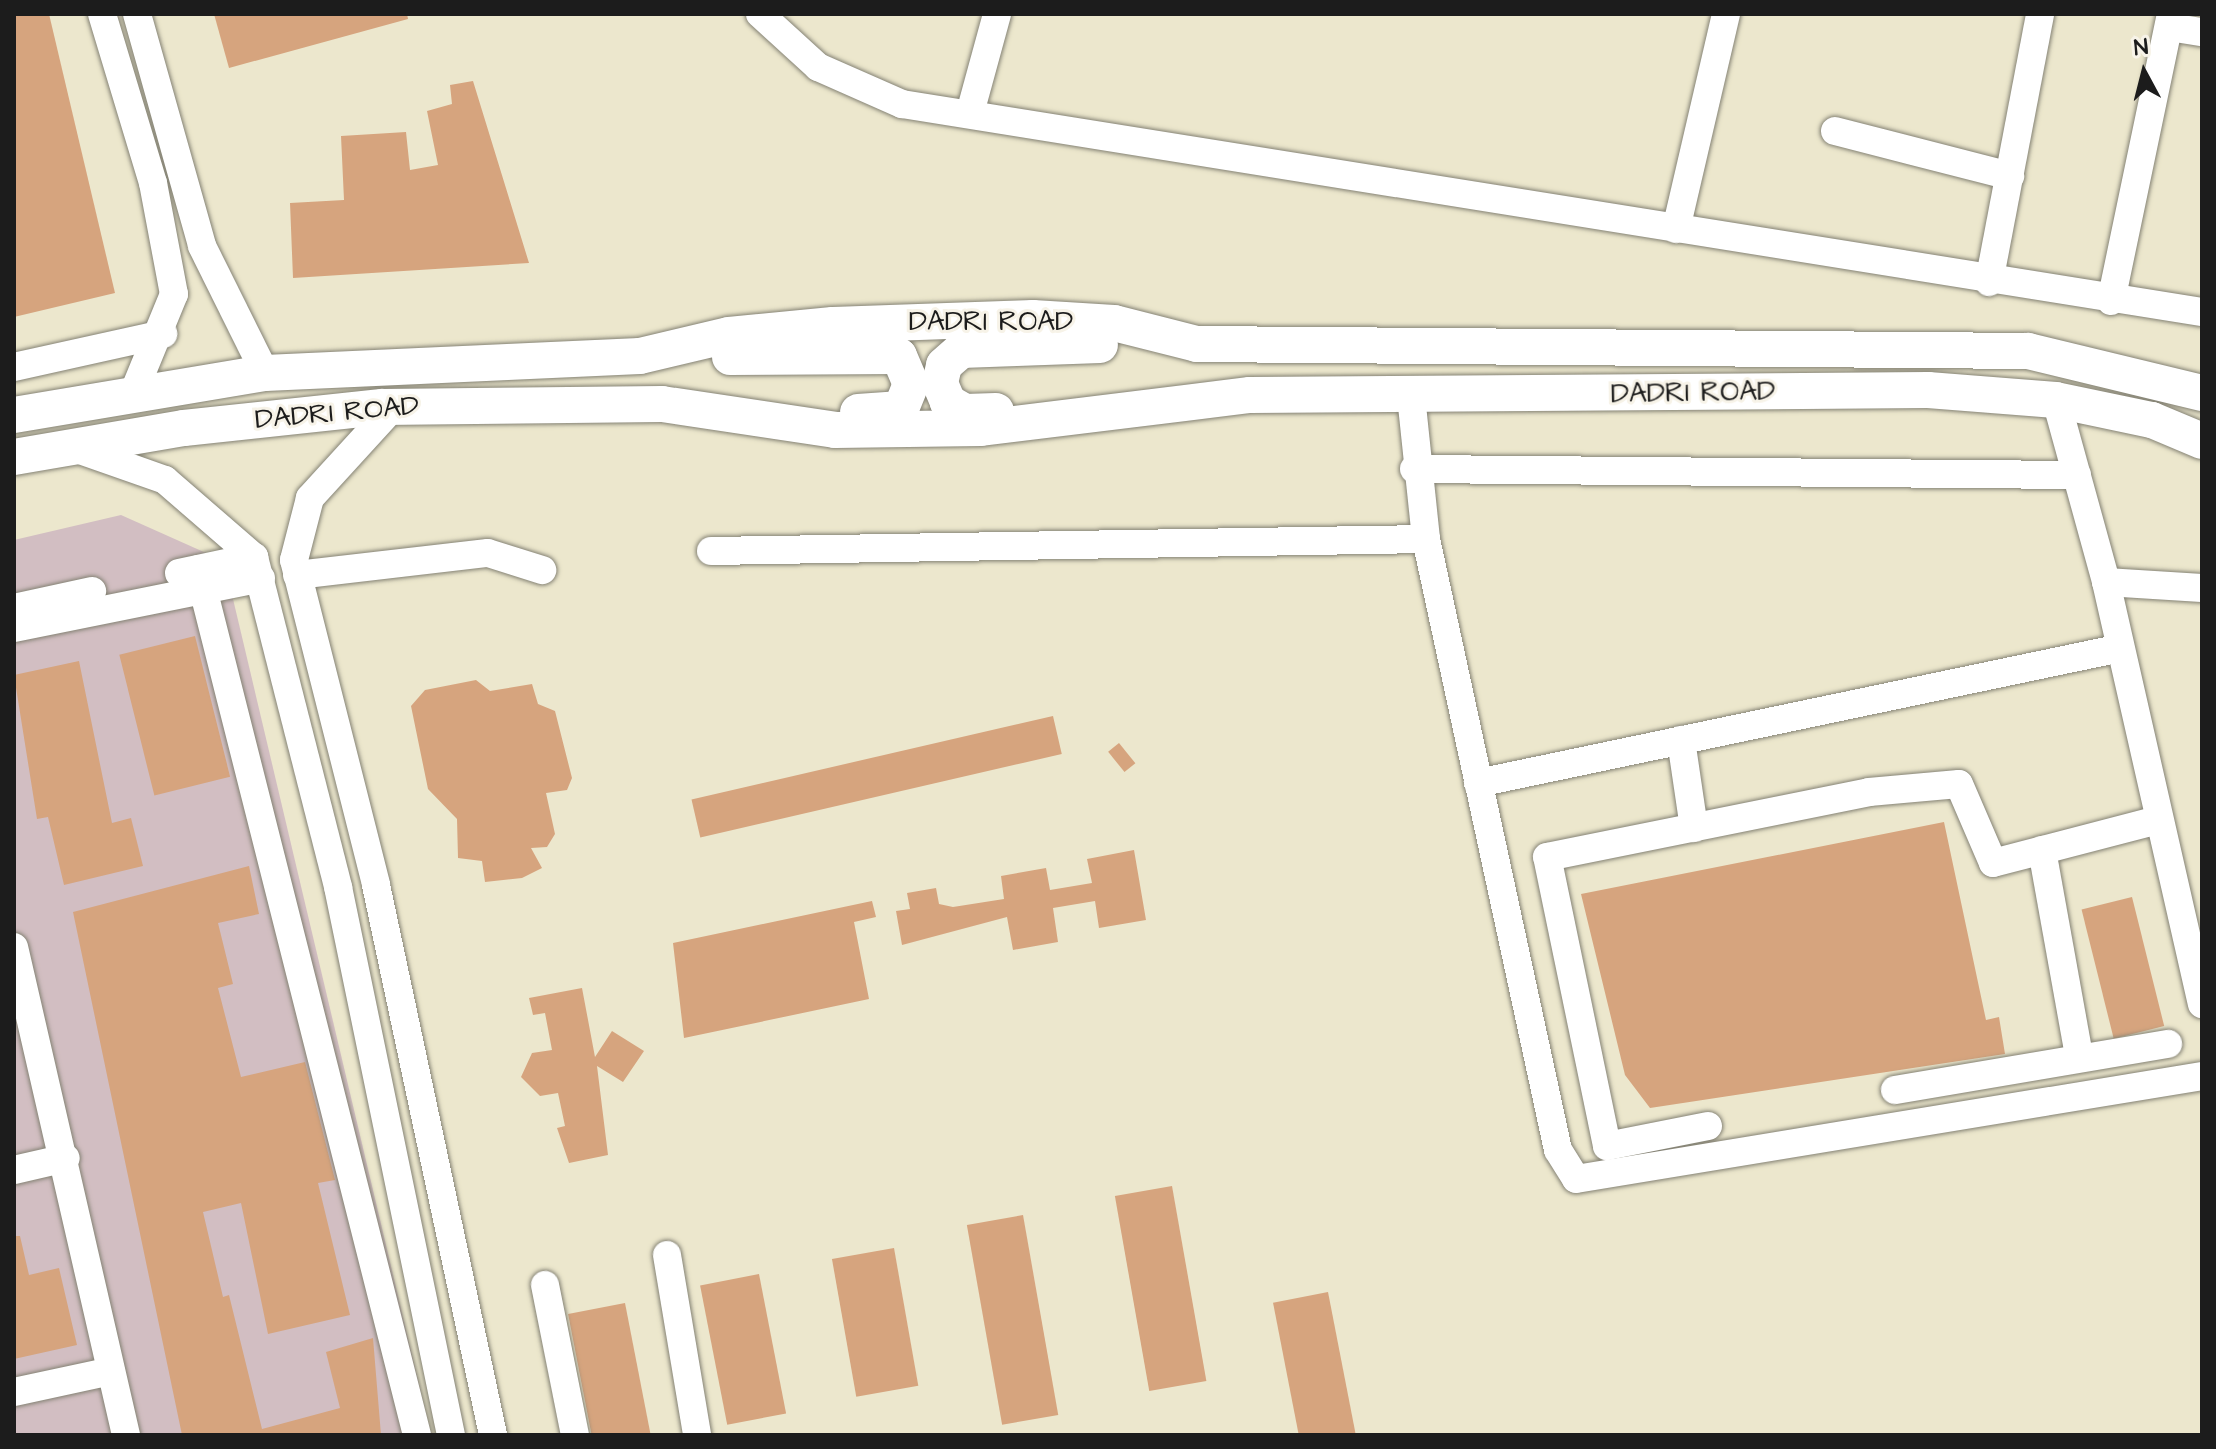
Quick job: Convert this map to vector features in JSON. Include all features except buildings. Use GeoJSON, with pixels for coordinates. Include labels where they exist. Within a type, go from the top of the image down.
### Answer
{"type":"FeatureCollection","features":[{"type":"Feature","properties":{"kind":"main road","name":"DADRI ROAD"},"geometry":{"type":"LineString","coordinates":[[640,356],[729,335],[818,326],[1033,318],[1114,323],[1197,344]]}},
{"type":"Feature","properties":{"kind":"main road","name":"DADRI ROAD"},"geometry":{"type":"LineString","coordinates":[[2202,393],[2028,351],[1197,344],[977,345],[944,365],[940,383],[948,402],[965,412],[1177,399],[1928,390],[2056,400],[2152,420],[2202,441]]}},
{"type":"Feature","properties":{"kind":"main road","name":"DADRI ROAD"},"geometry":{"type":"LineString","coordinates":[[14,415],[265,373],[640,356],[883,351],[899,356],[911,384],[901,409],[886,415],[662,404],[394,406],[63,447],[14,457]]}},
{"type":"Feature","properties":{"kind":"main road","name":"DADRI ROAD"},"geometry":{"type":"LineString","coordinates":[[662,404],[835,430],[967,428],[1177,399]]}},
{"type":"Feature","properties":{"kind":"street"},"geometry":{"type":"LineString","coordinates":[[102,14],[161,224],[174,294],[163,334],[133,394]]}},
{"type":"Feature","properties":{"kind":"street"},"geometry":{"type":"LineString","coordinates":[[137,14],[202,246],[265,373]]}},
{"type":"Feature","properties":{"kind":"street"},"geometry":{"type":"LineString","coordinates":[[760,14],[818,67],[902,104],[1989,282],[2202,312]]}},
{"type":"Feature","properties":{"kind":"street"},"geometry":{"type":"LineString","coordinates":[[970,113],[997,14]]}},
{"type":"Feature","properties":{"kind":"street"},"geometry":{"type":"LineString","coordinates":[[1676,229],[1726,14]]}},
{"type":"Feature","properties":{"kind":"street"},"geometry":{"type":"LineString","coordinates":[[1989,282],[2040,14]]}},
{"type":"Feature","properties":{"kind":"street"},"geometry":{"type":"LineString","coordinates":[[2111,301],[2170,21],[2202,32]]}},
{"type":"Feature","properties":{"kind":"street"},"geometry":{"type":"LineString","coordinates":[[1835,131],[2010,176]]}},
{"type":"Feature","properties":{"kind":"street"},"geometry":{"type":"LineString","coordinates":[[14,367],[163,334]]}},
{"type":"Feature","properties":{"kind":"street"},"geometry":{"type":"LineString","coordinates":[[1411,396],[1414,469],[1426,539],[1558,1150],[1576,1179],[2202,1076]]}},
{"type":"Feature","properties":{"kind":"street"},"geometry":{"type":"LineString","coordinates":[[2056,400],[2106,582],[2116,649],[2202,1004]]}},
{"type":"Feature","properties":{"kind":"street"},"geometry":{"type":"LineString","coordinates":[[394,406],[310,498],[294,560],[376,885],[493,1435]]}},
{"type":"Feature","properties":{"kind":"street"},"geometry":{"type":"LineString","coordinates":[[63,447],[123,459],[165,480],[257,568],[291,687],[451,1435]]}},
{"type":"Feature","properties":{"kind":"street"},"geometry":{"type":"LineString","coordinates":[[1414,469],[2077,475]]}},
{"type":"Feature","properties":{"kind":"street"},"geometry":{"type":"LineString","coordinates":[[711,551],[1426,539]]}},
{"type":"Feature","properties":{"kind":"street"},"geometry":{"type":"LineString","coordinates":[[297,575],[488,553],[542,570]]}},
{"type":"Feature","properties":{"kind":"street"},"geometry":{"type":"LineString","coordinates":[[14,608],[257,568]]}},
{"type":"Feature","properties":{"kind":"street"},"geometry":{"type":"LineString","coordinates":[[14,628],[200,579]]}},
{"type":"Feature","properties":{"kind":"street"},"geometry":{"type":"LineString","coordinates":[[200,579],[417,1435]]}},
{"type":"Feature","properties":{"kind":"street"},"geometry":{"type":"LineString","coordinates":[[2106,582],[2202,588]]}},
{"type":"Feature","properties":{"kind":"street"},"geometry":{"type":"LineString","coordinates":[[1478,783],[2116,649]]}},
{"type":"Feature","properties":{"kind":"street"},"geometry":{"type":"LineString","coordinates":[[291,687],[323,680]]}},
{"type":"Feature","properties":{"kind":"street"},"geometry":{"type":"LineString","coordinates":[[1681,740],[1694,828]]}},
{"type":"Feature","properties":{"kind":"street"},"geometry":{"type":"LineString","coordinates":[[1708,1126],[1607,1146],[1547,857],[1869,792],[1959,784],[1993,863],[2158,820]]}},
{"type":"Feature","properties":{"kind":"street"},"geometry":{"type":"LineString","coordinates":[[2042,850],[2079,1056]]}},
{"type":"Feature","properties":{"kind":"street"},"geometry":{"type":"LineString","coordinates":[[14,947],[66,1158],[126,1435]]}},
{"type":"Feature","properties":{"kind":"street"},"geometry":{"type":"LineString","coordinates":[[1895,1090],[2079,1056],[2168,1044]]}},
{"type":"Feature","properties":{"kind":"street"},"geometry":{"type":"LineString","coordinates":[[14,1170],[66,1158]]}},
{"type":"Feature","properties":{"kind":"street"},"geometry":{"type":"LineString","coordinates":[[667,1255],[697,1435]]}},
{"type":"Feature","properties":{"kind":"street"},"geometry":{"type":"LineString","coordinates":[[545,1285],[575,1435]]}},
{"type":"Feature","properties":{"kind":"street"},"geometry":{"type":"LineString","coordinates":[[14,1392],[111,1371]]}},
{"type":"Feature","properties":{"kind":"shaded area"},"geometry":{"type":"Polygon","coordinates":[[[121,515],[224,561],[431,1435],[14,1435],[14,540],[121,515]]]}}]}
